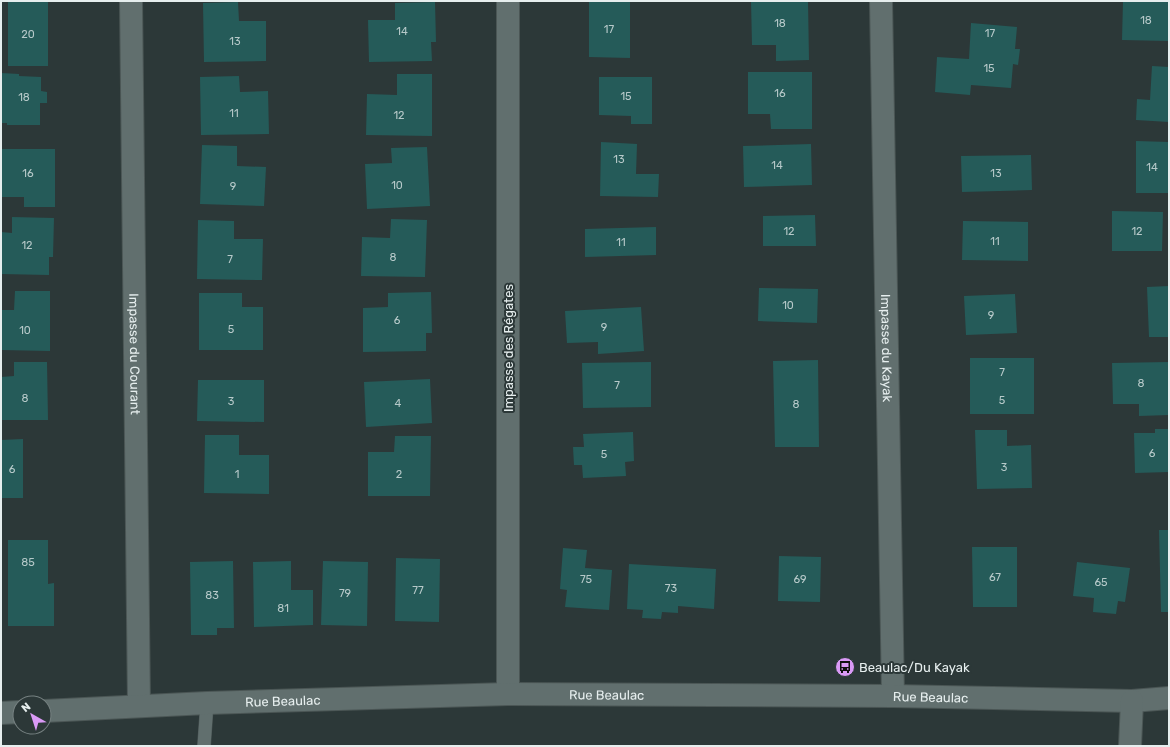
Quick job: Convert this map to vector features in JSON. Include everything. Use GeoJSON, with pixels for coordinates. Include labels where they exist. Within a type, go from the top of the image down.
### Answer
{"type":"FeatureCollection","features":[{"type":"Feature","properties":{"kind":"street","name":"Impasse du Courant"},"geometry":{"type":"LineString","coordinates":[[131,1],[139,706]]}},
{"type":"Feature","properties":{"kind":"street","name":"Impasse des Régates"},"geometry":{"type":"LineString","coordinates":[[508,1],[508,694]]}},
{"type":"Feature","properties":{"kind":"street","name":"Impasse du Kayak"},"geometry":{"type":"LineString","coordinates":[[881,1],[893,696]]}},
{"type":"Feature","properties":{"kind":"street","name":"Rue Beaulac"},"geometry":{"type":"LineString","coordinates":[[52,711],[207,703],[508,694],[893,696],[1132,701],[1169,698]]}},
{"type":"Feature","properties":{"kind":"street"},"geometry":{"type":"LineString","coordinates":[[1130,746],[1132,701]]}},
{"type":"Feature","properties":{"kind":"street"},"geometry":{"type":"LineString","coordinates":[[1,713],[12,712]]}},
{"type":"Feature","properties":{"kind":"lane"},"geometry":{"type":"LineString","coordinates":[[204,746],[207,703]]}},
{"type":"Feature","properties":{"kind":"building"},"geometry":{"type":"Polygon","coordinates":[[[8,1],[48,1],[48,66],[8,66],[8,1]]]}},
{"type":"Feature","properties":{"kind":"building"},"geometry":{"type":"Polygon","coordinates":[[[589,1],[630,1],[630,58],[589,57],[589,1]]]}},
{"type":"Feature","properties":{"kind":"building"},"geometry":{"type":"Polygon","coordinates":[[[751,1],[808,1],[809,60],[776,61],[776,45],[752,45],[751,1]]]}},
{"type":"Feature","properties":{"kind":"building"},"geometry":{"type":"Polygon","coordinates":[[[1123,1],[1169,1],[1169,41],[1122,40],[1123,1]]]}},
{"type":"Feature","properties":{"kind":"building"},"geometry":{"type":"Polygon","coordinates":[[[238,2],[239,21],[266,21],[266,61],[204,62],[203,3],[238,2]]]}},
{"type":"Feature","properties":{"kind":"building"},"geometry":{"type":"Polygon","coordinates":[[[435,2],[436,42],[431,42],[432,61],[369,62],[368,20],[395,20],[395,3],[435,2]]]}},
{"type":"Feature","properties":{"kind":"building"},"geometry":{"type":"Polygon","coordinates":[[[971,23],[1017,27],[1015,49],[1020,49],[1018,65],[1013,64],[1011,88],[971,85],[970,95],[935,92],[937,57],[969,59],[971,23]]]}},
{"type":"Feature","properties":{"kind":"building"},"geometry":{"type":"Polygon","coordinates":[[[1152,66],[1169,67],[1169,122],[1136,120],[1137,99],[1150,100],[1152,66]]]}},
{"type":"Feature","properties":{"kind":"building"},"geometry":{"type":"Polygon","coordinates":[[[748,72],[812,72],[812,129],[771,129],[770,114],[748,114],[748,72]]]}},
{"type":"Feature","properties":{"kind":"building"},"geometry":{"type":"Polygon","coordinates":[[[1,73],[41,77],[41,91],[47,92],[47,103],[40,103],[40,125],[7,125],[7,123],[1,123],[1,73]]]}},
{"type":"Feature","properties":{"kind":"building"},"geometry":{"type":"Polygon","coordinates":[[[397,74],[432,74],[432,136],[366,135],[367,94],[397,95],[397,74]]]}},
{"type":"Feature","properties":{"kind":"building"},"geometry":{"type":"Polygon","coordinates":[[[239,76],[240,92],[268,91],[269,134],[201,135],[200,77],[239,76]]]}},
{"type":"Feature","properties":{"kind":"building"},"geometry":{"type":"Polygon","coordinates":[[[599,77],[652,77],[652,124],[631,124],[631,116],[599,115],[599,77]]]}},
{"type":"Feature","properties":{"kind":"building"},"geometry":{"type":"Polygon","coordinates":[[[1136,141],[1169,142],[1169,193],[1136,193],[1136,141]]]}},
{"type":"Feature","properties":{"kind":"building"},"geometry":{"type":"Polygon","coordinates":[[[601,142],[637,144],[636,174],[659,174],[658,197],[600,196],[601,142]]]}},
{"type":"Feature","properties":{"kind":"building"},"geometry":{"type":"Polygon","coordinates":[[[811,144],[812,185],[744,187],[743,146],[811,144]]]}},
{"type":"Feature","properties":{"kind":"building"},"geometry":{"type":"Polygon","coordinates":[[[202,145],[237,146],[237,166],[266,167],[264,206],[200,204],[202,145]]]}},
{"type":"Feature","properties":{"kind":"building"},"geometry":{"type":"Polygon","coordinates":[[[427,147],[430,206],[367,209],[365,164],[392,163],[391,148],[427,147]]]}},
{"type":"Feature","properties":{"kind":"building"},"geometry":{"type":"Polygon","coordinates":[[[1,149],[55,149],[55,207],[24,207],[24,197],[1,197],[1,149]]]}},
{"type":"Feature","properties":{"kind":"building"},"geometry":{"type":"Polygon","coordinates":[[[1031,155],[1032,190],[962,192],[961,156],[1031,155]]]}},
{"type":"Feature","properties":{"kind":"building"},"geometry":{"type":"Polygon","coordinates":[[[1112,211],[1163,212],[1162,251],[1112,251],[1112,211]]]}},
{"type":"Feature","properties":{"kind":"building"},"geometry":{"type":"Polygon","coordinates":[[[815,215],[816,246],[763,246],[763,216],[815,215]]]}},
{"type":"Feature","properties":{"kind":"building"},"geometry":{"type":"Polygon","coordinates":[[[12,217],[54,218],[53,257],[49,257],[49,275],[1,274],[1,232],[12,233],[12,217]]]}},
{"type":"Feature","properties":{"kind":"building"},"geometry":{"type":"Polygon","coordinates":[[[391,219],[427,220],[425,277],[361,276],[362,237],[390,238],[391,219]]]}},
{"type":"Feature","properties":{"kind":"building"},"geometry":{"type":"Polygon","coordinates":[[[198,220],[234,221],[234,239],[263,239],[262,280],[197,279],[198,220]]]}},
{"type":"Feature","properties":{"kind":"building"},"geometry":{"type":"Polygon","coordinates":[[[963,221],[1028,222],[1028,261],[962,260],[963,221]]]}},
{"type":"Feature","properties":{"kind":"building"},"geometry":{"type":"Polygon","coordinates":[[[656,227],[656,255],[585,257],[585,229],[656,227]]]}},
{"type":"Feature","properties":{"kind":"building"},"geometry":{"type":"Polygon","coordinates":[[[1169,286],[1169,337],[1149,337],[1147,287],[1169,286]]]}},
{"type":"Feature","properties":{"kind":"building"},"geometry":{"type":"Polygon","coordinates":[[[759,288],[818,289],[817,323],[758,321],[759,288]]]}},
{"type":"Feature","properties":{"kind":"building"},"geometry":{"type":"Polygon","coordinates":[[[15,291],[50,291],[50,351],[1,350],[1,310],[14,310],[15,291]]]}},
{"type":"Feature","properties":{"kind":"building"},"geometry":{"type":"Polygon","coordinates":[[[431,292],[432,333],[426,333],[426,351],[363,352],[363,308],[388,307],[388,293],[431,292]]]}},
{"type":"Feature","properties":{"kind":"building"},"geometry":{"type":"Polygon","coordinates":[[[199,293],[242,293],[242,307],[263,307],[263,350],[199,350],[199,293]]]}},
{"type":"Feature","properties":{"kind":"building"},"geometry":{"type":"Polygon","coordinates":[[[1015,294],[1017,333],[966,335],[964,296],[1015,294]]]}},
{"type":"Feature","properties":{"kind":"building"},"geometry":{"type":"Polygon","coordinates":[[[641,307],[644,351],[598,354],[598,342],[567,343],[565,311],[641,307]]]}},
{"type":"Feature","properties":{"kind":"building"},"geometry":{"type":"Polygon","coordinates":[[[970,358],[1034,358],[1034,414],[970,414],[970,358]]]}},
{"type":"Feature","properties":{"kind":"building"},"geometry":{"type":"Polygon","coordinates":[[[818,360],[819,447],[775,447],[773,361],[818,360]]]}},
{"type":"Feature","properties":{"kind":"building"},"geometry":{"type":"Polygon","coordinates":[[[14,362],[47,362],[48,420],[1,420],[1,377],[14,376],[14,362]]]}},
{"type":"Feature","properties":{"kind":"building"},"geometry":{"type":"Polygon","coordinates":[[[651,362],[651,407],[583,408],[582,363],[651,362]]]}},
{"type":"Feature","properties":{"kind":"building"},"geometry":{"type":"Polygon","coordinates":[[[1169,362],[1169,415],[1139,416],[1139,404],[1113,404],[1112,363],[1169,362]]]}},
{"type":"Feature","properties":{"kind":"building"},"geometry":{"type":"Polygon","coordinates":[[[430,379],[432,423],[366,427],[364,382],[430,379]]]}},
{"type":"Feature","properties":{"kind":"building"},"geometry":{"type":"Polygon","coordinates":[[[198,380],[264,380],[264,422],[197,421],[198,380]]]}},
{"type":"Feature","properties":{"kind":"building"},"geometry":{"type":"Polygon","coordinates":[[[1155,429],[1169,429],[1169,472],[1135,473],[1134,433],[1155,433],[1155,429]]]}},
{"type":"Feature","properties":{"kind":"building"},"geometry":{"type":"Polygon","coordinates":[[[975,430],[1007,430],[1007,446],[1031,445],[1032,488],[977,489],[975,430]]]}},
{"type":"Feature","properties":{"kind":"building"},"geometry":{"type":"Polygon","coordinates":[[[633,432],[634,461],[625,462],[626,476],[583,478],[582,465],[574,465],[573,447],[584,447],[583,434],[633,432]]]}},
{"type":"Feature","properties":{"kind":"building"},"geometry":{"type":"Polygon","coordinates":[[[205,435],[239,435],[239,455],[269,455],[269,494],[204,493],[205,435]]]}},
{"type":"Feature","properties":{"kind":"building"},"geometry":{"type":"Polygon","coordinates":[[[395,436],[431,436],[430,496],[368,496],[368,452],[394,452],[395,436]]]}},
{"type":"Feature","properties":{"kind":"building"},"geometry":{"type":"Polygon","coordinates":[[[23,439],[23,498],[1,498],[1,440],[23,439]]]}},
{"type":"Feature","properties":{"kind":"building"},"geometry":{"type":"Polygon","coordinates":[[[1159,530],[1169,530],[1169,612],[1161,612],[1159,530]]]}},
{"type":"Feature","properties":{"kind":"building"},"geometry":{"type":"Polygon","coordinates":[[[8,540],[48,540],[48,584],[54,583],[54,626],[8,626],[8,540]]]}},
{"type":"Feature","properties":{"kind":"building"},"geometry":{"type":"Polygon","coordinates":[[[972,547],[1017,547],[1017,607],[973,607],[972,547]]]}},
{"type":"Feature","properties":{"kind":"building"},"geometry":{"type":"Polygon","coordinates":[[[563,548],[587,550],[585,568],[612,570],[609,610],[565,607],[567,590],[560,589],[563,548]]]}},
{"type":"Feature","properties":{"kind":"building"},"geometry":{"type":"Polygon","coordinates":[[[779,556],[821,557],[820,602],[778,601],[779,556]]]}},
{"type":"Feature","properties":{"kind":"building"},"geometry":{"type":"Polygon","coordinates":[[[396,558],[440,559],[439,622],[395,621],[396,558]]]}},
{"type":"Feature","properties":{"kind":"building"},"geometry":{"type":"Polygon","coordinates":[[[233,561],[234,628],[217,628],[217,635],[191,635],[190,562],[233,561]]]}},
{"type":"Feature","properties":{"kind":"building"},"geometry":{"type":"Polygon","coordinates":[[[291,561],[291,590],[313,590],[313,625],[254,627],[253,562],[291,561]]]}},
{"type":"Feature","properties":{"kind":"building"},"geometry":{"type":"Polygon","coordinates":[[[323,561],[368,562],[367,626],[321,625],[323,561]]]}},
{"type":"Feature","properties":{"kind":"building"},"geometry":{"type":"Polygon","coordinates":[[[1077,562],[1130,568],[1125,602],[1118,601],[1116,614],[1093,612],[1094,598],[1073,596],[1077,562]]]}},
{"type":"Feature","properties":{"kind":"building"},"geometry":{"type":"Polygon","coordinates":[[[629,564],[716,569],[714,609],[678,606],[678,613],[662,612],[661,619],[642,618],[643,610],[627,609],[629,564]]]}},
{"type":"Feature","properties":{"kind":"place","name":"Beaulac/Du Kayak"},"geometry":{"type":"Point","coordinates":[845,667]}}]}
